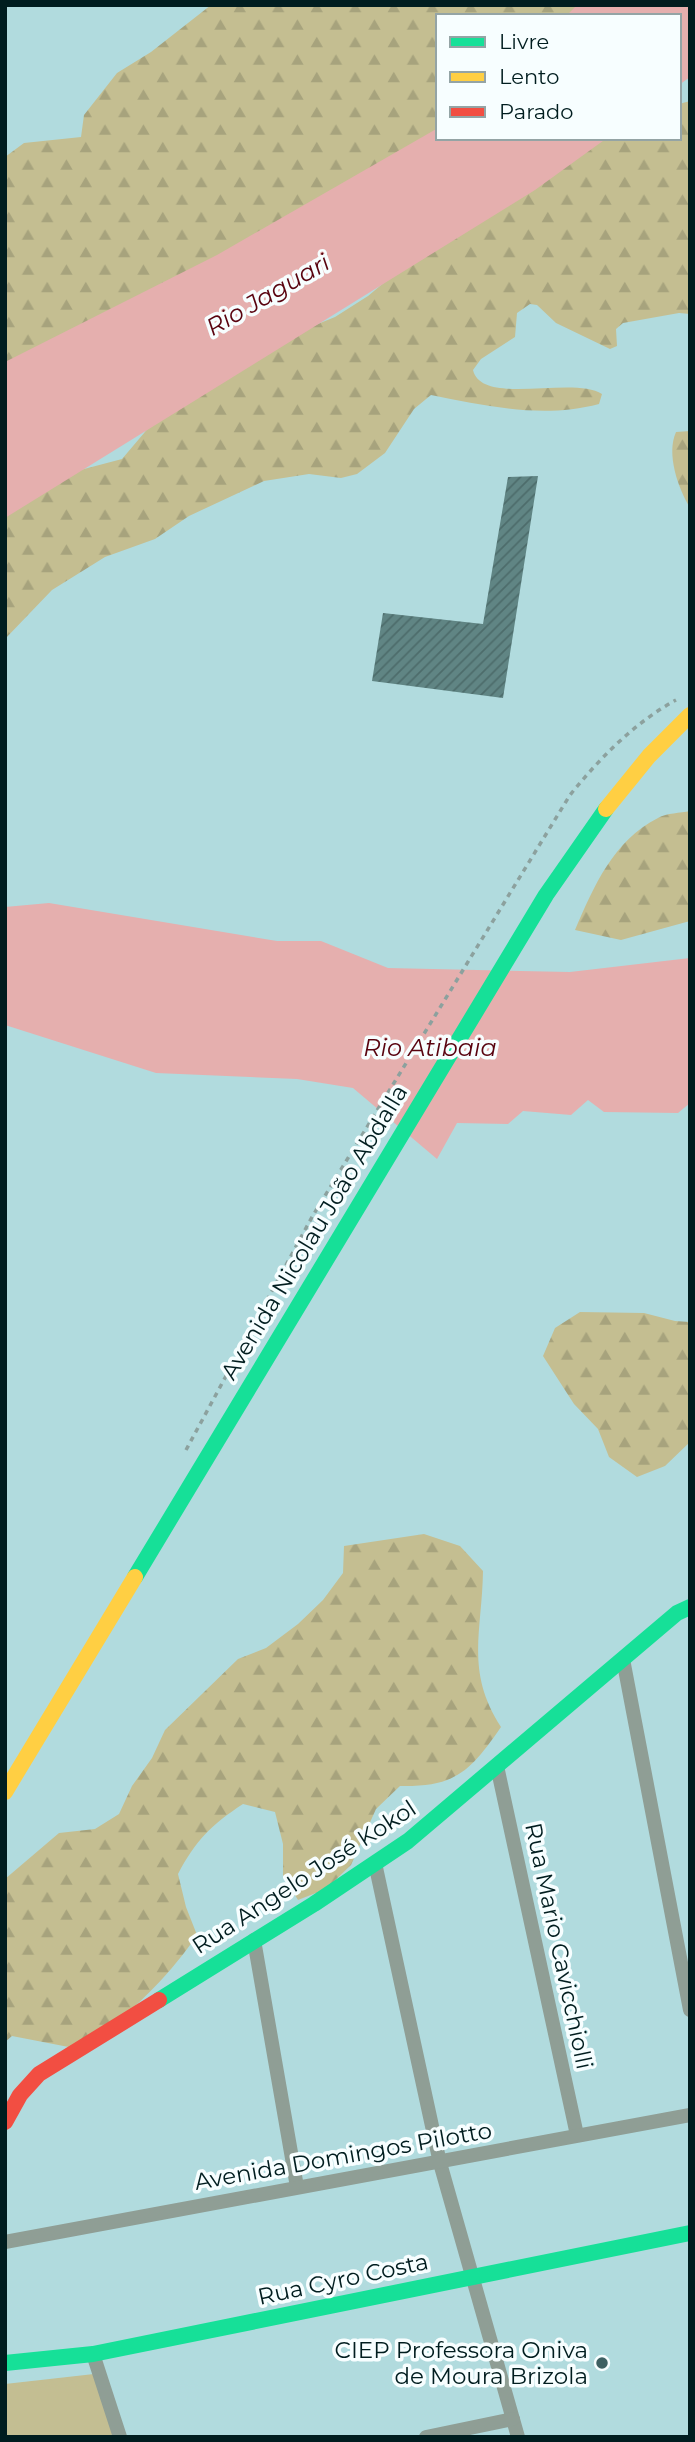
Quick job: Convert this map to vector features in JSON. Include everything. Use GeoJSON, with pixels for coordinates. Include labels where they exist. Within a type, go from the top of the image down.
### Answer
{"type":"FeatureCollection","features":[{"type":"Feature","properties":{"kind":"street","name":"Avenida Nicolau João Abdalla"},"geometry":{"type":"LineString","coordinates":[[5,1793],[546,895],[614,796],[645,758],[690,715]]}},
{"type":"Feature","properties":{"kind":"street","name":"Rua Angelo José Kokol"},"geometry":{"type":"LineString","coordinates":[[5,2122],[20,2095],[39,2074],[408,1841],[677,1613],[690,1607]]}},
{"type":"Feature","properties":{"kind":"street"},"geometry":{"type":"LineString","coordinates":[[623,1659],[690,2010]]}},
{"type":"Feature","properties":{"kind":"street","name":"Rua Mario Cavicchiolli"},"geometry":{"type":"LineString","coordinates":[[497,1766],[577,2135]]}},
{"type":"Feature","properties":{"kind":"street"},"geometry":{"type":"LineString","coordinates":[[375,1863],[440,2163],[514,2430],[426,2437]]}},
{"type":"Feature","properties":{"kind":"street"},"geometry":{"type":"LineString","coordinates":[[254,1940],[297,2187]]}},
{"type":"Feature","properties":{"kind":"street","name":"Avenida Domingos Pilotto"},"geometry":{"type":"LineString","coordinates":[[5,2242],[690,2115]]}},
{"type":"Feature","properties":{"kind":"street","name":"Rua Cyro Costa"},"geometry":{"type":"LineString","coordinates":[[5,2363],[93,2354],[471,2275],[690,2233]]}},
{"type":"Feature","properties":{"kind":"street"},"geometry":{"type":"LineString","coordinates":[[93,2354],[120,2437]]}},
{"type":"Feature","properties":{"kind":"path"},"geometry":{"type":"LineString","coordinates":[[312,1217],[570,795],[595,765],[654,712],[678,699]]}},
{"type":"Feature","properties":{"kind":"shaded area"},"geometry":{"type":"Polygon","coordinates":[[[94,2374],[115,2437],[5,2437],[5,2384],[94,2374]]]}},
{"type":"Feature","properties":{"kind":"green space"},"geometry":{"type":"Polygon","coordinates":[[[211,5],[644,5],[635,14],[436,14],[436,139],[5,445],[5,157],[24,143],[81,137],[84,115],[117,73],[151,52],[211,5]]]}},
{"type":"Feature","properties":{"kind":"green space"},"geometry":{"type":"Polygon","coordinates":[[[690,101],[690,314],[679,313],[623,323],[616,329],[617,346],[610,349],[556,323],[537,305],[530,304],[517,313],[515,337],[481,359],[473,370],[480,381],[493,387],[588,389],[602,394],[599,404],[536,411],[494,407],[431,395],[414,409],[385,453],[357,474],[341,478],[309,474],[264,481],[189,516],[155,539],[105,557],[52,590],[5,639],[5,500],[69,473],[122,459],[161,413],[266,345],[335,317],[368,296],[417,255],[603,140],[681,140],[681,103],[690,101]]]}},
{"type":"Feature","properties":{"kind":"green space"},"geometry":{"type":"Polygon","coordinates":[[[690,431],[690,508],[681,491],[672,450],[676,432],[690,431]]]}},
{"type":"Feature","properties":{"kind":"green space"},"geometry":{"type":"Polygon","coordinates":[[[690,811],[690,921],[621,940],[575,930],[598,881],[629,839],[662,816],[690,811]]]}},
{"type":"Feature","properties":{"kind":"green space"},"geometry":{"type":"Polygon","coordinates":[[[580,1312],[644,1313],[690,1322],[690,1442],[665,1466],[637,1477],[609,1457],[598,1429],[574,1404],[543,1356],[555,1328],[580,1312]]]}},
{"type":"Feature","properties":{"kind":"green space"},"geometry":{"type":"Polygon","coordinates":[[[424,1534],[460,1546],[483,1571],[479,1669],[490,1707],[501,1727],[480,1755],[460,1774],[448,1780],[419,1786],[400,1786],[376,1809],[351,1865],[326,1889],[298,1900],[283,1876],[283,1844],[275,1812],[243,1804],[205,1834],[178,1874],[186,1907],[197,1935],[173,1967],[144,1998],[79,2049],[12,2036],[5,2042],[5,1879],[59,1833],[95,1829],[119,1814],[165,1730],[238,1659],[266,1648],[298,1624],[323,1600],[343,1573],[344,1546],[424,1534]]]}},
{"type":"Feature","properties":{"kind":"water"},"geometry":{"type":"Polygon","coordinates":[[[577,5],[690,5],[690,77],[681,84],[681,14],[568,14],[577,5]]]}},
{"type":"Feature","properties":{"kind":"water","name":"Rio Jaguari"},"geometry":{"type":"Polygon","coordinates":[[[436,129],[436,140],[604,140],[535,190],[5,518],[5,362],[217,255],[436,129]]]}},
{"type":"Feature","properties":{"kind":"water","name":"Rio Atibaia"},"geometry":{"type":"Polygon","coordinates":[[[49,903],[277,941],[321,941],[388,968],[570,972],[690,958],[690,1103],[678,1113],[604,1112],[588,1100],[571,1115],[523,1111],[508,1124],[457,1123],[437,1159],[353,1088],[297,1079],[156,1073],[5,1025],[5,907],[49,903]]]}},
{"type":"Feature","properties":{"kind":"building"},"geometry":{"type":"Polygon","coordinates":[[[538,476],[503,698],[372,681],[383,613],[483,624],[508,477],[538,476]]]}},
{"type":"Feature","properties":{"kind":"traffic: fast"},"geometry":{"type":"LineString","coordinates":[[135,1577],[546,895],[606,809]]}},
{"type":"Feature","properties":{"kind":"traffic: fast"},"geometry":{"type":"LineString","coordinates":[[159,2000],[314,1904],[408,1841],[677,1613],[690,1607]]}},
{"type":"Feature","properties":{"kind":"traffic: fast"},"geometry":{"type":"LineString","coordinates":[[5,2363],[93,2354],[690,2233]]}},
{"type":"Feature","properties":{"kind":"traffic: slow"},"geometry":{"type":"LineString","coordinates":[[606,809],[649,756],[690,715]]}},
{"type":"Feature","properties":{"kind":"traffic: slow"},"geometry":{"type":"LineString","coordinates":[[5,1792],[135,1577]]}},
{"type":"Feature","properties":{"kind":"traffic: jam"},"geometry":{"type":"LineString","coordinates":[[5,2122],[20,2095],[39,2074],[159,2000]]}},
{"type":"Feature","properties":{"kind":"place","name":"CIEP Professora Oniva de Moura Brizola"},"geometry":{"type":"Point","coordinates":[602,2363]}}]}
